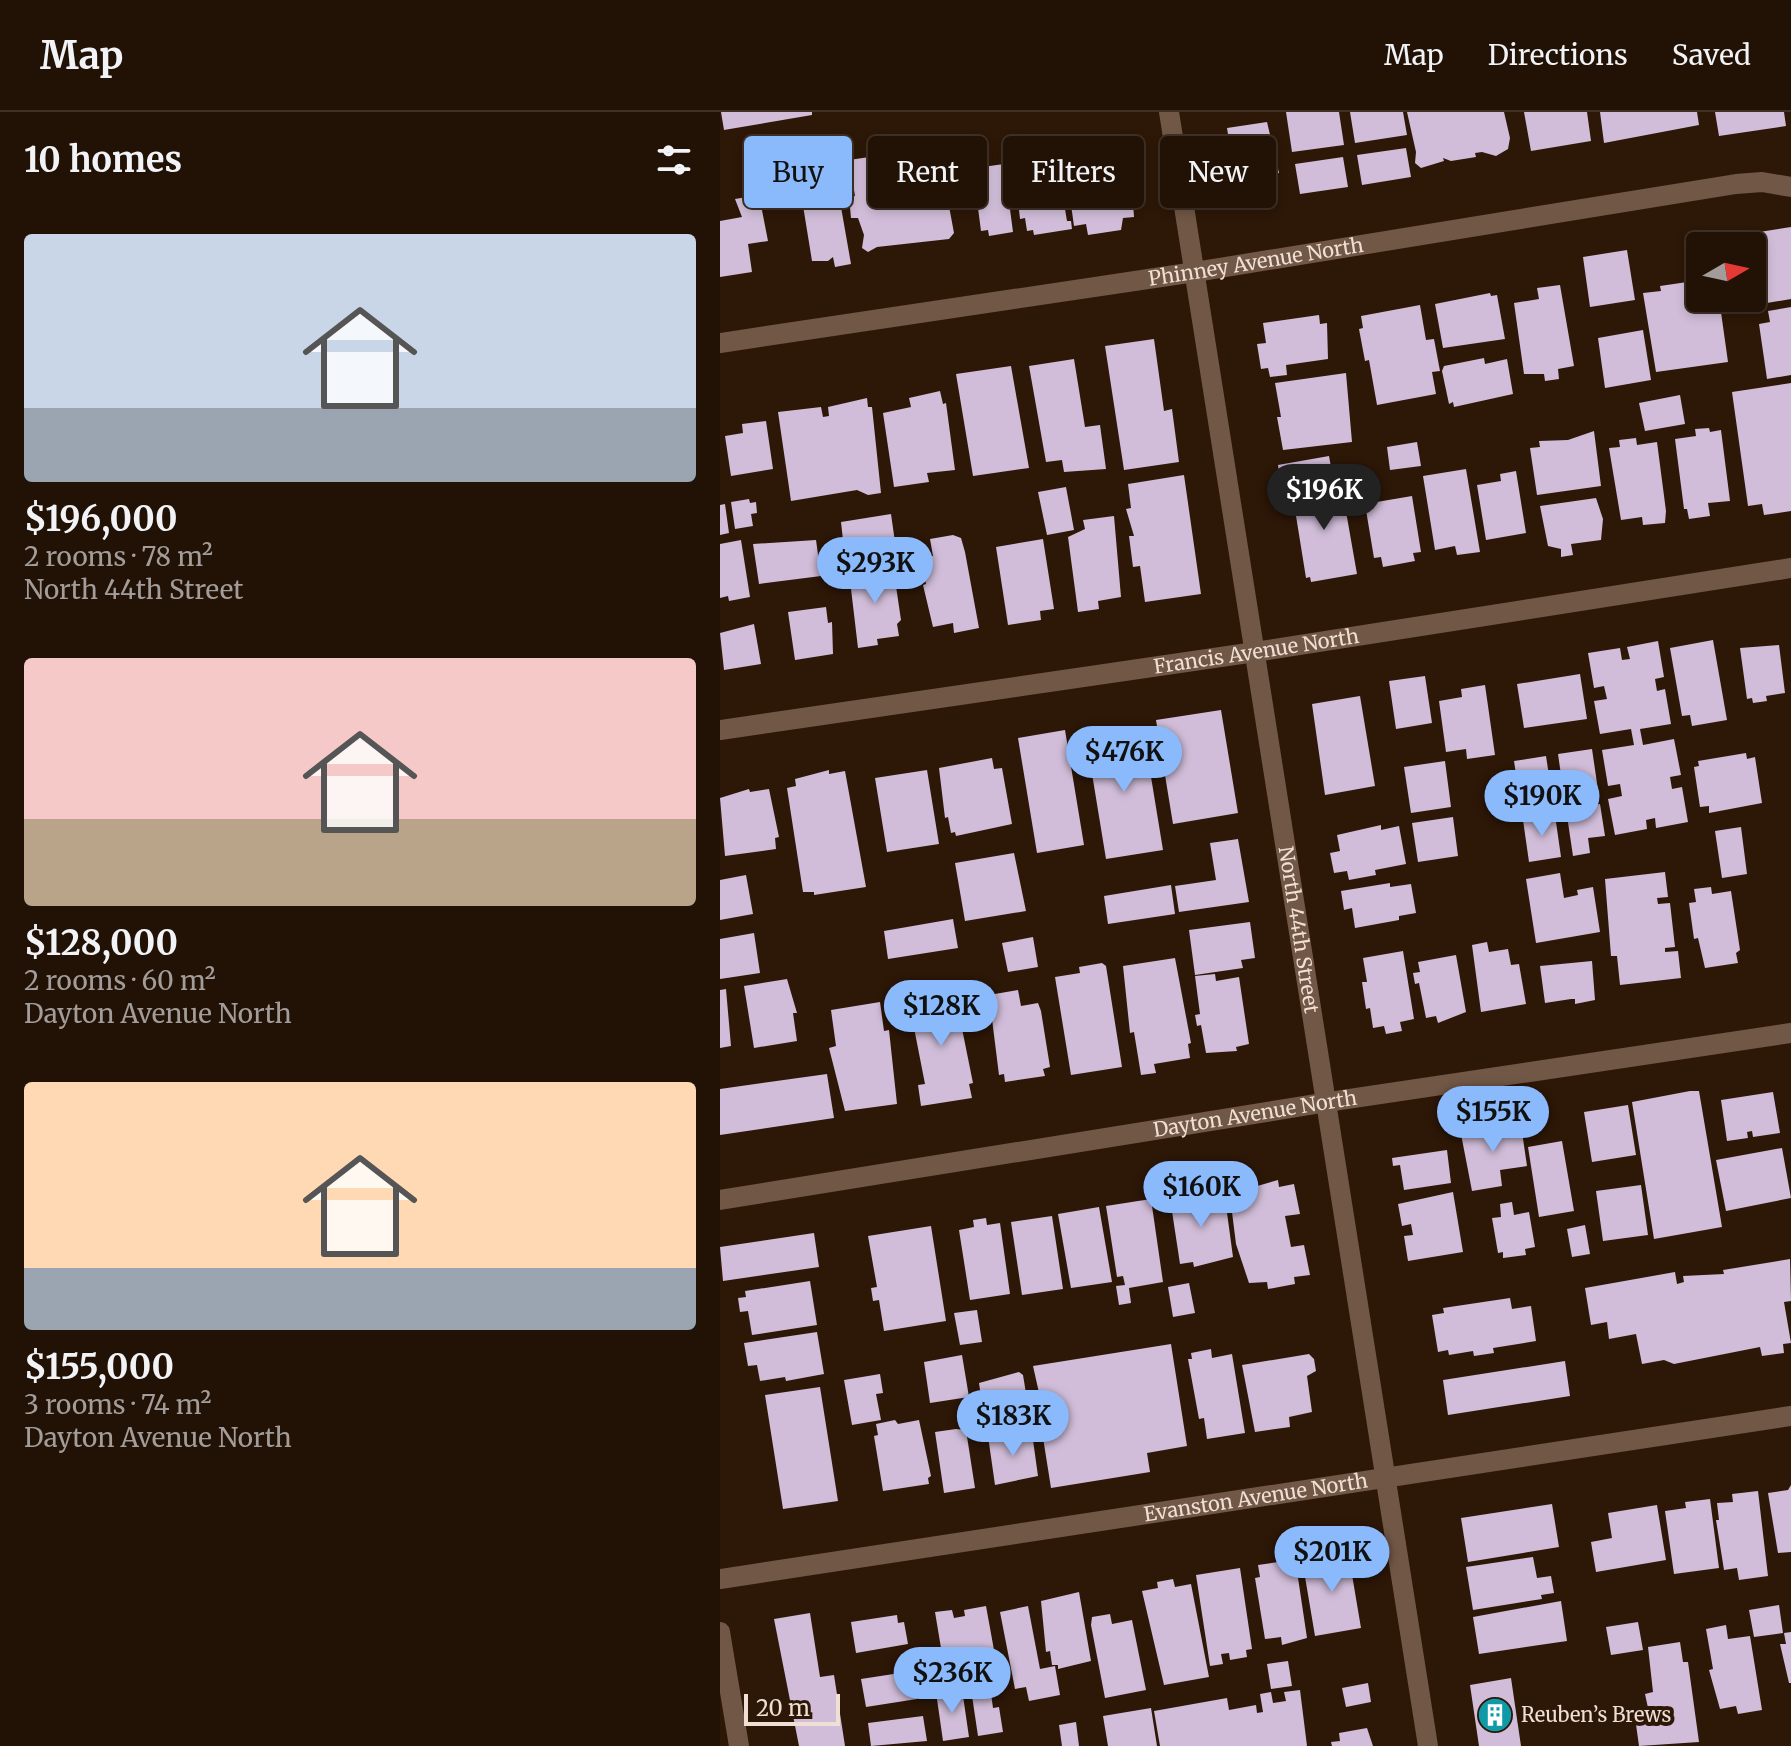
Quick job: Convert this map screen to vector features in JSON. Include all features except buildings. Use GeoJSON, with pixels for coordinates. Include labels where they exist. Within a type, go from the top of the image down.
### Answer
{"type":"FeatureCollection","features":[{"type":"Feature","properties":{"kind":"street","name":"North 44th Street"},"geometry":{"type":"LineString","coordinates":[[1169,112],[1428,1746]]}},
{"type":"Feature","properties":{"kind":"street","name":"Phinney Avenue North"},"geometry":{"type":"LineString","coordinates":[[720,343],[1195,272],[1736,184],[1762,182],[1791,187]]}},
{"type":"Feature","properties":{"kind":"street","name":"Francis Avenue North"},"geometry":{"type":"LineString","coordinates":[[720,730],[1255,652],[1791,568]]}},
{"type":"Feature","properties":{"kind":"street","name":"Dayton Avenue North"},"geometry":{"type":"LineString","coordinates":[[720,1200],[1328,1102],[1791,1033]]}},
{"type":"Feature","properties":{"kind":"street","name":"Evanston Avenue North"},"geometry":{"type":"LineString","coordinates":[[720,1579],[1791,1416]]}},
{"type":"Feature","properties":{"kind":"street"},"geometry":{"type":"LineString","coordinates":[[720,1632],[739,1746]]}},
{"type":"Feature","properties":{"kind":"place","name":"Reuben’s Brews"},"geometry":{"type":"Point","coordinates":[1495,1715]}}]}
